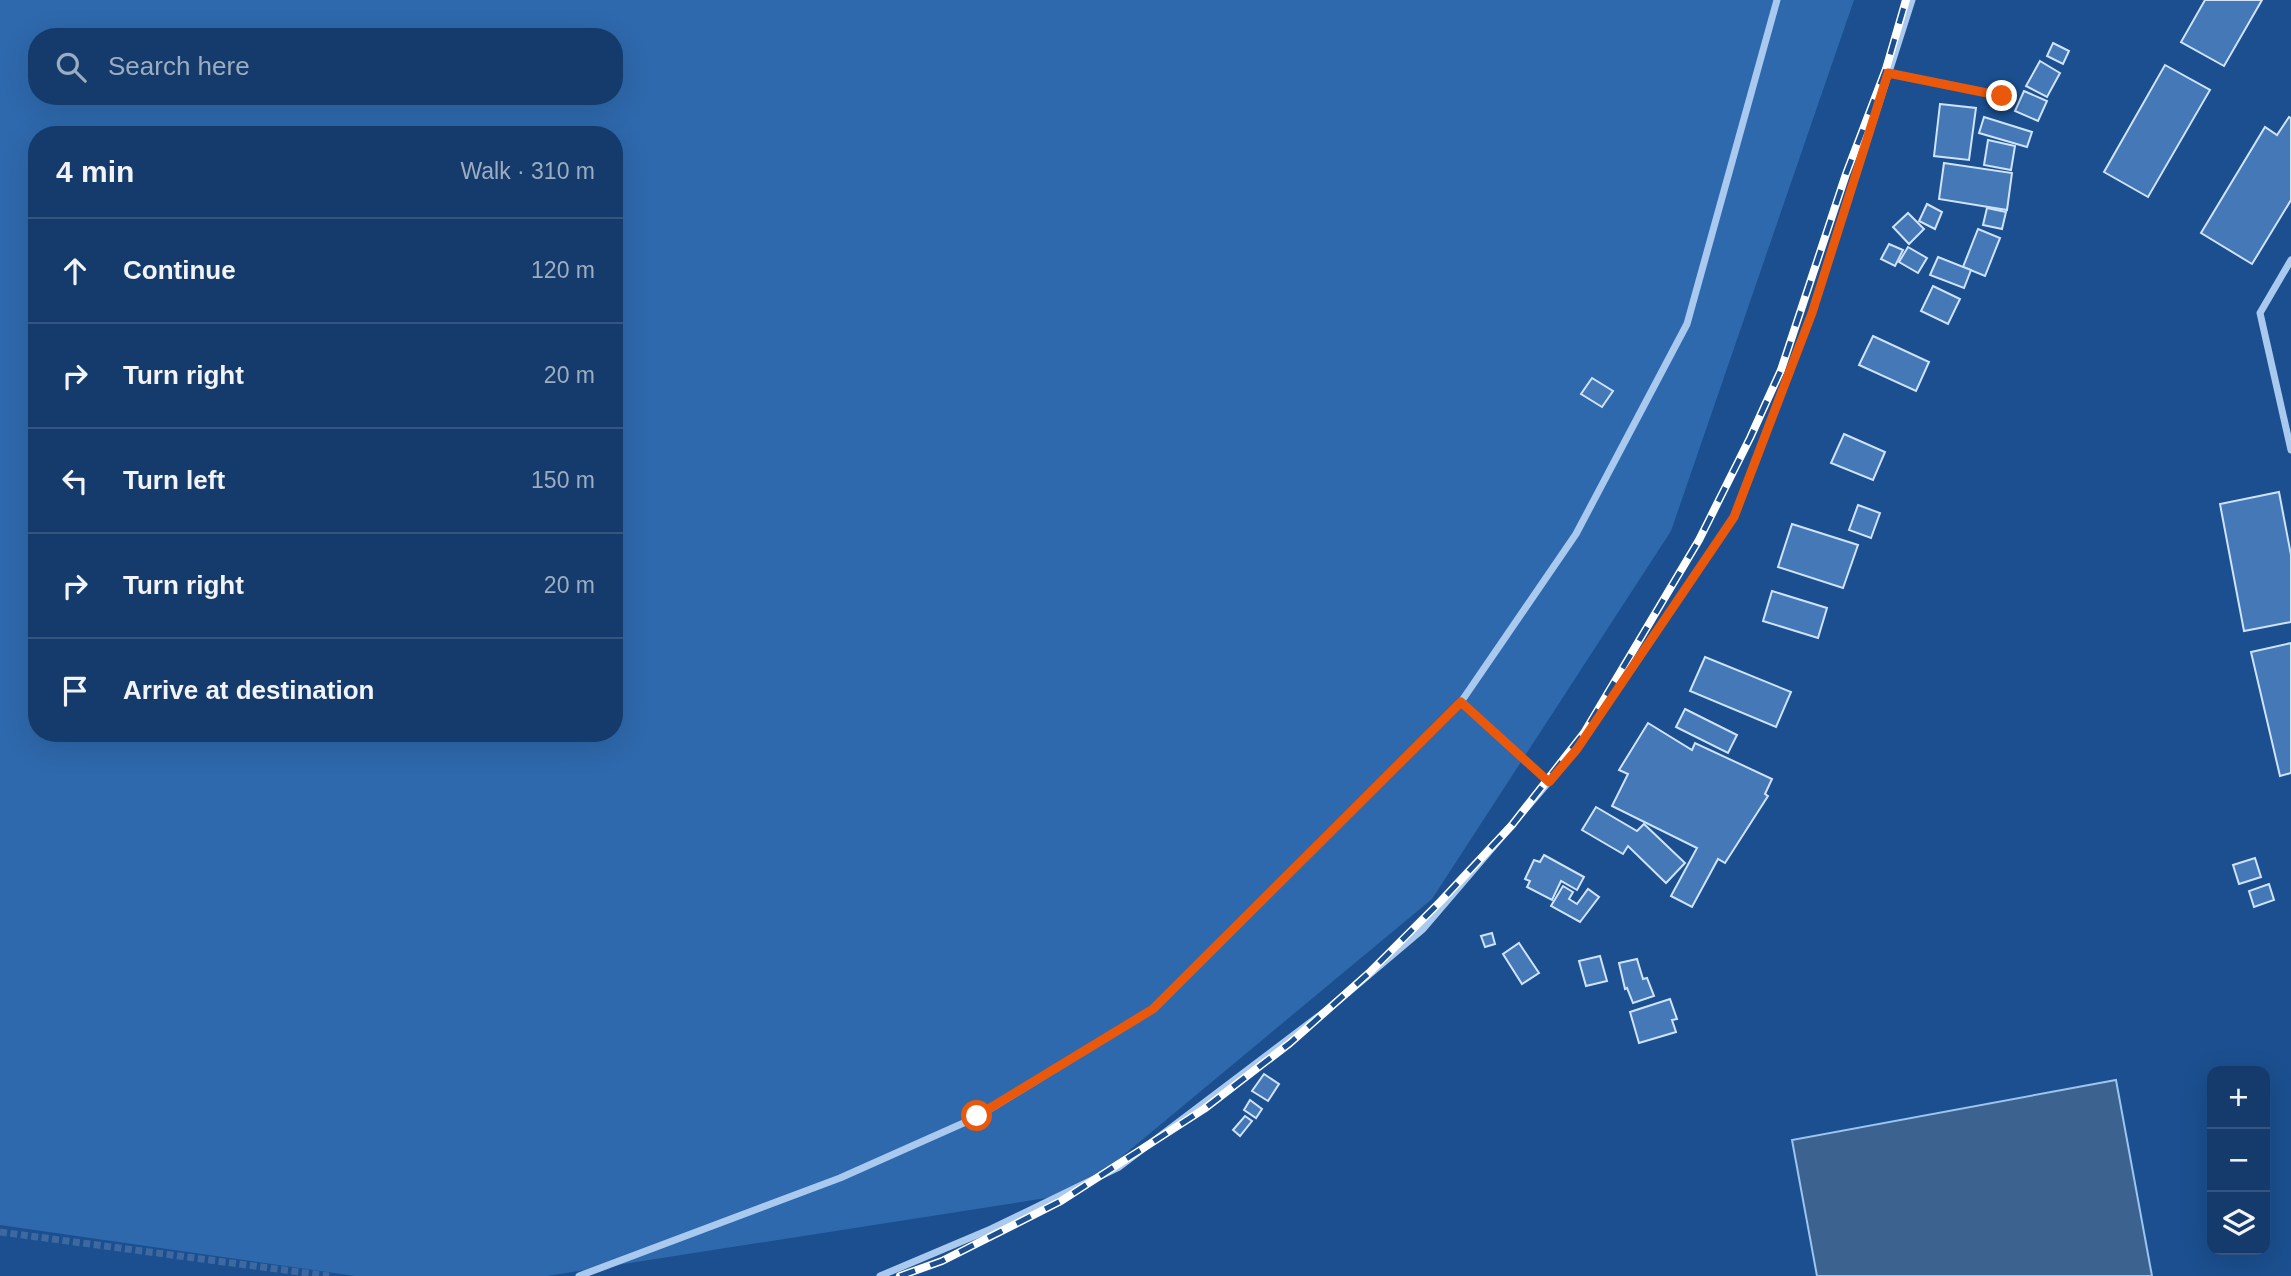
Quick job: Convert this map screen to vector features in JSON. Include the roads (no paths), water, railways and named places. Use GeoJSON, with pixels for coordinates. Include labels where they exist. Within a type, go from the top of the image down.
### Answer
{"type":"FeatureCollection","features":[{"type":"Feature","properties":{"kind":"street"},"geometry":{"type":"LineString","coordinates":[[579,1276],[840,1178],[977,1116],[1153,1009],[1461,702],[1576,534],[1687,324],[1777,0]]}},
{"type":"Feature","properties":{"kind":"street"},"geometry":{"type":"LineString","coordinates":[[880,1276],[991,1229],[1119,1167],[1332,1006],[1423,929],[1577,749],[1734,517],[1812,313],[1912,0]]}},
{"type":"Feature","properties":{"kind":"street"},"geometry":{"type":"LineString","coordinates":[[1888,73],[2002,96]]}},
{"type":"Feature","properties":{"kind":"street"},"geometry":{"type":"LineString","coordinates":[[2291,260],[2260,313],[2291,450]]}},
{"type":"Feature","properties":{"kind":"street"},"geometry":{"type":"LineString","coordinates":[[1461,702],[1549,782]]}},
{"type":"Feature","properties":{"kind":"tunnel"},"geometry":{"type":"LineString","coordinates":[[0,1232],[329,1276]]}},
{"type":"Feature","properties":{"kind":"railway"},"geometry":{"type":"LineString","coordinates":[[900,1276],[942,1261],[1061,1201],[1204,1109],[1290,1043],[1369,973],[1512,825],[1584,733],[1699,540],[1750,438],[1781,370],[1846,174],[1886,69],[1906,0]]}}]}
